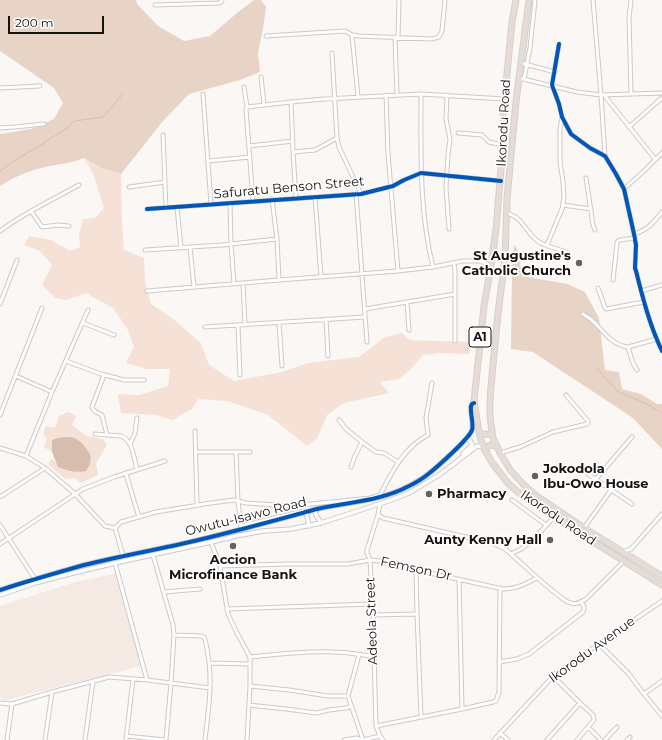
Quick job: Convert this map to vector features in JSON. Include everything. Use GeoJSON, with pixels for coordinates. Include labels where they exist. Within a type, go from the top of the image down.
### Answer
{"type":"FeatureCollection","features":[{"type":"Feature","properties":{"kind":"highway","name":"Ikorodu Road"},"geometry":{"type":"LineString","coordinates":[[516,0],[512,22],[503,114],[501,181],[496,229],[484,306],[474,403],[479,432],[483,447],[499,472],[515,490],[528,501],[662,585]]}},
{"type":"Feature","properties":{"kind":"highway","name":"Ikorodu Road"},"geometry":{"type":"LineString","coordinates":[[529,0],[521,64],[522,78],[506,212],[505,259],[490,392],[492,431],[497,446],[511,471],[535,496],[662,576]]}},
{"type":"Feature","properties":{"kind":"highway"},"geometry":{"type":"LineString","coordinates":[[479,432],[482,434],[490,434],[492,431]]}},
{"type":"Feature","properties":{"kind":"highway"},"geometry":{"type":"LineString","coordinates":[[486,452],[487,447],[490,445],[497,446]]}},
{"type":"Feature","properties":{"kind":"street"},"geometry":{"type":"LineString","coordinates":[[155,5],[219,3],[222,0]]}},
{"type":"Feature","properties":{"kind":"street"},"geometry":{"type":"LineString","coordinates":[[397,95],[397,37],[399,0]]}},
{"type":"Feature","properties":{"kind":"street"},"geometry":{"type":"LineString","coordinates":[[266,36],[345,31],[352,35],[359,36],[432,40],[439,37],[442,31],[445,0]]}},
{"type":"Feature","properties":{"kind":"street"},"geometry":{"type":"LineString","coordinates":[[535,0],[530,48],[527,65],[522,78],[577,92],[603,95],[662,92]]}},
{"type":"Feature","properties":{"kind":"street"},"geometry":{"type":"LineString","coordinates":[[593,0],[603,95],[605,156]]}},
{"type":"Feature","properties":{"kind":"street"},"geometry":{"type":"LineString","coordinates":[[631,0],[629,17],[631,94]]}},
{"type":"Feature","properties":{"kind":"street"},"geometry":{"type":"LineString","coordinates":[[352,35],[358,97]]}},
{"type":"Feature","properties":{"kind":"street"},"geometry":{"type":"LineString","coordinates":[[559,44],[552,85],[562,117],[570,134],[590,148],[605,156],[624,189],[636,245],[635,268],[644,302],[656,339],[662,352]]}},
{"type":"Feature","properties":{"kind":"street"},"geometry":{"type":"LineString","coordinates":[[332,53],[337,138],[339,147],[361,194]]}},
{"type":"Feature","properties":{"kind":"street"},"geometry":{"type":"LineString","coordinates":[[521,64],[555,72]]}},
{"type":"Feature","properties":{"kind":"street"},"geometry":{"type":"LineString","coordinates":[[261,77],[264,104]]}},
{"type":"Feature","properties":{"kind":"street"},"geometry":{"type":"LineString","coordinates":[[0,88],[40,86]]}},
{"type":"Feature","properties":{"kind":"street"},"geometry":{"type":"LineString","coordinates":[[244,87],[247,107],[253,201]]}},
{"type":"Feature","properties":{"kind":"street"},"geometry":{"type":"LineString","coordinates":[[203,94],[212,204]]}},
{"type":"Feature","properties":{"kind":"street"},"geometry":{"type":"LineString","coordinates":[[247,107],[264,104],[335,98],[420,94],[505,99]]}},
{"type":"Feature","properties":{"kind":"street"},"geometry":{"type":"LineString","coordinates":[[420,94],[421,172],[426,239],[432,267]]}},
{"type":"Feature","properties":{"kind":"street"},"geometry":{"type":"LineString","coordinates":[[447,95],[446,119],[450,139],[446,187],[449,229]]}},
{"type":"Feature","properties":{"kind":"street"},"geometry":{"type":"LineString","coordinates":[[603,95],[655,160]]}},
{"type":"Feature","properties":{"kind":"street"},"geometry":{"type":"LineString","coordinates":[[386,96],[390,187],[398,271]]}},
{"type":"Feature","properties":{"kind":"street"},"geometry":{"type":"LineString","coordinates":[[629,127],[662,98]]}},
{"type":"Feature","properties":{"kind":"street"},"geometry":{"type":"LineString","coordinates":[[291,102],[296,198]]}},
{"type":"Feature","properties":{"kind":"street"},"geometry":{"type":"LineString","coordinates":[[547,246],[560,216],[564,198],[560,153],[560,130],[562,117]]}},
{"type":"Feature","properties":{"kind":"street"},"geometry":{"type":"LineString","coordinates":[[0,128],[44,124]]}},
{"type":"Feature","properties":{"kind":"street"},"geometry":{"type":"LineString","coordinates":[[458,133],[482,135],[489,142],[503,145]]}},
{"type":"Feature","properties":{"kind":"street"},"geometry":{"type":"LineString","coordinates":[[163,135],[166,208]]}},
{"type":"Feature","properties":{"kind":"street"},"geometry":{"type":"LineString","coordinates":[[293,152],[315,150],[337,138]]}},
{"type":"Feature","properties":{"kind":"street"},"geometry":{"type":"LineString","coordinates":[[249,146],[293,141]]}},
{"type":"Feature","properties":{"kind":"street"},"geometry":{"type":"LineString","coordinates":[[624,189],[662,153]]}},
{"type":"Feature","properties":{"kind":"street"},"geometry":{"type":"LineString","coordinates":[[208,161],[250,157]]}},
{"type":"Feature","properties":{"kind":"street"},"geometry":{"type":"LineString","coordinates":[[421,172],[501,181]]}},
{"type":"Feature","properties":{"kind":"street","name":"Safuratu Benson Street"},"geometry":{"type":"LineString","coordinates":[[147,209],[361,194],[390,187],[421,172]]}},
{"type":"Feature","properties":{"kind":"street"},"geometry":{"type":"LineString","coordinates":[[586,178],[595,230]]}},
{"type":"Feature","properties":{"kind":"street"},"geometry":{"type":"LineString","coordinates":[[129,187],[165,182]]}},
{"type":"Feature","properties":{"kind":"street"},"geometry":{"type":"LineString","coordinates":[[0,231],[31,211],[79,185]]}},
{"type":"Feature","properties":{"kind":"street"},"geometry":{"type":"LineString","coordinates":[[356,194],[367,342]]}},
{"type":"Feature","properties":{"kind":"street"},"geometry":{"type":"LineString","coordinates":[[315,197],[321,276]]}},
{"type":"Feature","properties":{"kind":"street"},"geometry":{"type":"LineString","coordinates":[[272,200],[280,280]]}},
{"type":"Feature","properties":{"kind":"street"},"geometry":{"type":"LineString","coordinates":[[230,203],[234,284]]}},
{"type":"Feature","properties":{"kind":"street"},"geometry":{"type":"LineString","coordinates":[[563,204],[591,209]]}},
{"type":"Feature","properties":{"kind":"street"},"geometry":{"type":"LineString","coordinates":[[177,207],[181,248]]}},
{"type":"Feature","properties":{"kind":"street"},"geometry":{"type":"LineString","coordinates":[[31,211],[42,227],[58,225],[69,226]]}},
{"type":"Feature","properties":{"kind":"street"},"geometry":{"type":"LineString","coordinates":[[506,212],[515,216],[536,239],[547,246],[567,252]]}},
{"type":"Feature","properties":{"kind":"street"},"geometry":{"type":"LineString","coordinates":[[634,234],[644,231],[662,212]]}},
{"type":"Feature","properties":{"kind":"street"},"geometry":{"type":"LineString","coordinates":[[613,280],[618,241],[635,238]]}},
{"type":"Feature","properties":{"kind":"street"},"geometry":{"type":"LineString","coordinates":[[145,250],[231,244],[276,239]]}},
{"type":"Feature","properties":{"kind":"street"},"geometry":{"type":"LineString","coordinates":[[190,247],[194,287]]}},
{"type":"Feature","properties":{"kind":"street"},"geometry":{"type":"LineString","coordinates":[[0,304],[17,260]]}},
{"type":"Feature","properties":{"kind":"street"},"geometry":{"type":"LineString","coordinates":[[147,291],[398,271],[432,267],[463,261],[479,261],[491,265]]}},
{"type":"Feature","properties":{"kind":"street"},"geometry":{"type":"LineString","coordinates":[[454,263],[455,341]]}},
{"type":"Feature","properties":{"kind":"street"},"geometry":{"type":"LineString","coordinates":[[243,283],[246,325]]}},
{"type":"Feature","properties":{"kind":"street"},"geometry":{"type":"LineString","coordinates":[[641,291],[662,285]]}},
{"type":"Feature","properties":{"kind":"street"},"geometry":{"type":"LineString","coordinates":[[598,288],[606,309],[644,302]]}},
{"type":"Feature","properties":{"kind":"street"},"geometry":{"type":"LineString","coordinates":[[365,309],[455,294]]}},
{"type":"Feature","properties":{"kind":"street"},"geometry":{"type":"LineString","coordinates":[[407,302],[409,330]]}},
{"type":"Feature","properties":{"kind":"street"},"geometry":{"type":"LineString","coordinates":[[0,415],[42,308]]}},
{"type":"Feature","properties":{"kind":"street"},"geometry":{"type":"LineString","coordinates":[[26,456],[88,310]]}},
{"type":"Feature","properties":{"kind":"street"},"geometry":{"type":"LineString","coordinates":[[583,314],[611,339],[623,346],[628,347],[656,339]]}},
{"type":"Feature","properties":{"kind":"street"},"geometry":{"type":"LineString","coordinates":[[205,328],[365,317]]}},
{"type":"Feature","properties":{"kind":"street"},"geometry":{"type":"LineString","coordinates":[[326,319],[328,356]]}},
{"type":"Feature","properties":{"kind":"street"},"geometry":{"type":"LineString","coordinates":[[83,323],[114,335]]}},
{"type":"Feature","properties":{"kind":"street"},"geometry":{"type":"LineString","coordinates":[[279,323],[282,366]]}},
{"type":"Feature","properties":{"kind":"street"},"geometry":{"type":"LineString","coordinates":[[238,326],[240,375]]}},
{"type":"Feature","properties":{"kind":"street"},"geometry":{"type":"LineString","coordinates":[[628,347],[633,364],[637,370]]}},
{"type":"Feature","properties":{"kind":"street"},"geometry":{"type":"LineString","coordinates":[[66,361],[104,375],[124,380],[144,380]]}},
{"type":"Feature","properties":{"kind":"street"},"geometry":{"type":"LineString","coordinates":[[104,375],[92,407],[95,412],[102,415],[107,435]]}},
{"type":"Feature","properties":{"kind":"street"},"geometry":{"type":"LineString","coordinates":[[16,376],[52,392]]}},
{"type":"Feature","properties":{"kind":"street"},"geometry":{"type":"LineString","coordinates":[[115,528],[121,522],[156,512],[230,500],[286,506],[380,496],[398,462],[412,447],[428,435],[426,418],[432,383]]}},
{"type":"Feature","properties":{"kind":"street"},"geometry":{"type":"LineString","coordinates":[[500,452],[520,447],[552,432],[587,424],[588,421],[566,395]]}},
{"type":"Feature","properties":{"kind":"street","name":"Owutu-Isawo Road"},"geometry":{"type":"LineString","coordinates":[[0,590],[84,565],[182,544],[241,527],[380,496],[410,486],[427,475],[456,450],[468,437],[472,431],[471,406],[474,403]]}},
{"type":"Feature","properties":{"kind":"street"},"geometry":{"type":"LineString","coordinates":[[130,444],[137,418]]}},
{"type":"Feature","properties":{"kind":"street"},"geometry":{"type":"LineString","coordinates":[[339,420],[346,429],[376,452],[384,453],[398,462]]}},
{"type":"Feature","properties":{"kind":"street"},"geometry":{"type":"LineString","coordinates":[[195,431],[198,504]]}},
{"type":"Feature","properties":{"kind":"street"},"geometry":{"type":"LineString","coordinates":[[95,434],[124,437],[130,444],[137,470]]}},
{"type":"Feature","properties":{"kind":"street"},"geometry":{"type":"LineString","coordinates":[[596,479],[632,437]]}},
{"type":"Feature","properties":{"kind":"street"},"geometry":{"type":"LineString","coordinates":[[451,466],[472,446],[470,440],[465,440]]}},
{"type":"Feature","properties":{"kind":"street"},"geometry":{"type":"LineString","coordinates":[[350,467],[362,442]]}},
{"type":"Feature","properties":{"kind":"street","name":"Owutu-Isawo Road"},"geometry":{"type":"LineString","coordinates":[[0,594],[69,574],[154,554],[241,535],[291,529],[321,523],[409,493],[439,475],[478,446],[483,447]]}},
{"type":"Feature","properties":{"kind":"street"},"geometry":{"type":"LineString","coordinates":[[0,448],[26,456],[45,468],[75,494],[105,526],[115,528]]}},
{"type":"Feature","properties":{"kind":"street"},"geometry":{"type":"LineString","coordinates":[[196,452],[250,452]]}},
{"type":"Feature","properties":{"kind":"street"},"geometry":{"type":"LineString","coordinates":[[236,452],[238,502],[241,527],[323,506],[326,502]]}},
{"type":"Feature","properties":{"kind":"street"},"geometry":{"type":"LineString","coordinates":[[0,544],[88,487],[165,462]]}},
{"type":"Feature","properties":{"kind":"street"},"geometry":{"type":"LineString","coordinates":[[0,497],[45,468]]}},
{"type":"Feature","properties":{"kind":"street"},"geometry":{"type":"LineString","coordinates":[[126,474],[139,517]]}},
{"type":"Feature","properties":{"kind":"street"},"geometry":{"type":"LineString","coordinates":[[588,474],[632,504]]}},
{"type":"Feature","properties":{"kind":"street"},"geometry":{"type":"LineString","coordinates":[[584,528],[611,490]]}},
{"type":"Feature","properties":{"kind":"street"},"geometry":{"type":"LineString","coordinates":[[512,500],[546,525]]}},
{"type":"Feature","properties":{"kind":"street","name":"Adeola Street"},"geometry":{"type":"LineString","coordinates":[[380,503],[378,515],[367,550],[370,560],[373,615],[376,726],[383,740]]}},
{"type":"Feature","properties":{"kind":"street"},"geometry":{"type":"LineString","coordinates":[[315,510],[321,523]]}},
{"type":"Feature","properties":{"kind":"street"},"geometry":{"type":"LineString","coordinates":[[306,512],[309,526]]}},
{"type":"Feature","properties":{"kind":"street"},"geometry":{"type":"LineString","coordinates":[[624,553],[631,549],[662,514]]}},
{"type":"Feature","properties":{"kind":"street"},"geometry":{"type":"LineString","coordinates":[[378,515],[396,522],[493,543],[500,546],[512,554],[553,591],[573,604],[582,602],[592,594],[624,561]]}},
{"type":"Feature","properties":{"kind":"street"},"geometry":{"type":"LineString","coordinates":[[512,554],[532,541],[554,517]]}},
{"type":"Feature","properties":{"kind":"street"},"geometry":{"type":"LineString","coordinates":[[0,525],[35,579]]}},
{"type":"Feature","properties":{"kind":"street"},"geometry":{"type":"LineString","coordinates":[[115,528],[123,556]]}},
{"type":"Feature","properties":{"kind":"street"},"geometry":{"type":"LineString","coordinates":[[211,542],[220,566],[229,618],[236,634],[250,657],[247,740]]}},
{"type":"Feature","properties":{"kind":"street"},"geometry":{"type":"LineString","coordinates":[[133,679],[126,738],[165,740],[171,683],[174,625],[154,554]]}},
{"type":"Feature","properties":{"kind":"street","name":"Femson Dr"},"geometry":{"type":"LineString","coordinates":[[220,566],[348,564],[370,560],[508,589],[519,587],[537,578]]}},
{"type":"Feature","properties":{"kind":"street"},"geometry":{"type":"LineString","coordinates":[[115,563],[147,680]]}},
{"type":"Feature","properties":{"kind":"street"},"geometry":{"type":"LineString","coordinates":[[416,570],[421,717]]}},
{"type":"Feature","properties":{"kind":"street"},"geometry":{"type":"LineString","coordinates":[[459,578],[462,709]]}},
{"type":"Feature","properties":{"kind":"street"},"geometry":{"type":"LineString","coordinates":[[376,726],[496,701],[499,692],[500,588]]}},
{"type":"Feature","properties":{"kind":"street"},"geometry":{"type":"LineString","coordinates":[[164,592],[200,589]]}},
{"type":"Feature","properties":{"kind":"street","name":"Ikorodu Avenue"},"geometry":{"type":"LineString","coordinates":[[494,740],[552,676],[662,601]]}},
{"type":"Feature","properties":{"kind":"street"},"geometry":{"type":"LineString","coordinates":[[499,662],[517,659],[529,654],[583,612],[584,607],[582,602]]}},
{"type":"Feature","properties":{"kind":"street"},"geometry":{"type":"LineString","coordinates":[[227,609],[372,604]]}},
{"type":"Feature","properties":{"kind":"street"},"geometry":{"type":"LineString","coordinates":[[373,615],[417,614]]}},
{"type":"Feature","properties":{"kind":"street"},"geometry":{"type":"LineString","coordinates":[[174,635],[201,636],[204,637],[205,640],[209,663],[210,688],[206,740]]}},
{"type":"Feature","properties":{"kind":"street"},"geometry":{"type":"LineString","coordinates":[[599,644],[628,673],[662,716]]}},
{"type":"Feature","properties":{"kind":"street"},"geometry":{"type":"LineString","coordinates":[[250,657],[326,652],[343,652],[374,656]]}},
{"type":"Feature","properties":{"kind":"street"},"geometry":{"type":"LineString","coordinates":[[359,655],[348,696],[363,740]]}},
{"type":"Feature","properties":{"kind":"street"},"geometry":{"type":"LineString","coordinates":[[209,663],[250,664]]}},
{"type":"Feature","properties":{"kind":"street"},"geometry":{"type":"LineString","coordinates":[[552,676],[593,715],[594,720],[577,740]]}},
{"type":"Feature","properties":{"kind":"street"},"geometry":{"type":"LineString","coordinates":[[0,703],[12,704],[109,677],[210,688]]}},
{"type":"Feature","properties":{"kind":"street"},"geometry":{"type":"LineString","coordinates":[[85,740],[93,681]]}},
{"type":"Feature","properties":{"kind":"street"},"geometry":{"type":"LineString","coordinates":[[644,694],[662,681]]}},
{"type":"Feature","properties":{"kind":"street"},"geometry":{"type":"LineString","coordinates":[[250,686],[321,695],[348,696]]}},
{"type":"Feature","properties":{"kind":"street"},"geometry":{"type":"LineString","coordinates":[[45,740],[52,692]]}},
{"type":"Feature","properties":{"kind":"street"},"geometry":{"type":"LineString","coordinates":[[6,740],[12,704]]}},
{"type":"Feature","properties":{"kind":"street"},"geometry":{"type":"LineString","coordinates":[[547,740],[580,704]]}},
{"type":"Feature","properties":{"kind":"street"},"geometry":{"type":"LineString","coordinates":[[249,705],[313,713],[351,706]]}},
{"type":"Feature","properties":{"kind":"street"},"geometry":{"type":"LineString","coordinates":[[588,727],[601,740]]}},
{"type":"Feature","properties":{"kind":"street"},"geometry":{"type":"LineString","coordinates":[[605,740],[616,727]]}},
{"type":"Feature","properties":{"kind":"street"},"geometry":{"type":"LineString","coordinates":[[500,733],[508,740]]}},
{"type":"Feature","properties":{"kind":"street"},"geometry":{"type":"LineString","coordinates":[[344,740],[356,738],[363,740],[374,739],[380,736]]}},
{"type":"Feature","properties":{"kind":"street"},"geometry":{"type":"LineString","coordinates":[[627,740],[630,737]]}},
{"type":"Feature","properties":{"kind":"shaded area"},"geometry":{"type":"Polygon","coordinates":[[[0,0],[136,0],[137,4],[158,26],[184,41],[210,36],[254,0],[261,0],[266,7],[258,53],[260,72],[240,80],[189,94],[163,121],[121,174],[104,169],[84,158],[73,162],[30,171],[0,186],[0,134],[31,129],[54,119],[63,103],[54,88],[0,51],[0,0]]]}},
{"type":"Feature","properties":{"kind":"shaded area"},"geometry":{"type":"Polygon","coordinates":[[[84,158],[104,169],[121,174],[124,250],[144,258],[145,282],[151,304],[172,318],[201,343],[209,365],[234,381],[282,372],[308,363],[359,357],[385,337],[402,333],[410,340],[471,342],[469,354],[440,353],[423,355],[410,370],[399,379],[380,382],[389,393],[344,403],[327,415],[317,439],[307,446],[268,415],[228,401],[198,399],[192,409],[172,420],[157,415],[121,413],[118,394],[139,395],[168,386],[170,369],[147,369],[126,363],[134,347],[127,328],[113,308],[86,293],[66,300],[55,298],[42,285],[52,265],[40,251],[24,245],[29,236],[51,240],[70,251],[80,247],[79,234],[83,219],[95,218],[104,208],[93,173],[84,158]]]}},
{"type":"Feature","properties":{"kind":"shaded area"},"geometry":{"type":"Polygon","coordinates":[[[514,244],[518,251],[522,276],[567,284],[585,292],[599,318],[605,370],[619,372],[622,389],[641,394],[657,404],[662,404],[662,449],[633,418],[533,352],[511,349],[514,244]]]}},
{"type":"Feature","properties":{"kind":"shaded area"},"geometry":{"type":"Polygon","coordinates":[[[69,412],[76,416],[72,425],[86,436],[103,439],[107,445],[96,463],[98,475],[81,483],[75,478],[65,479],[48,464],[51,459],[55,461],[58,467],[52,440],[52,452],[44,447],[47,438],[43,434],[46,426],[55,428],[59,416],[69,412]]]}},
{"type":"Feature","properties":{"kind":"shaded area"},"geometry":{"type":"Polygon","coordinates":[[[72,437],[78,440],[88,450],[91,459],[90,465],[86,471],[79,472],[65,470],[58,467],[52,452],[52,440],[72,437]]]}},
{"type":"Feature","properties":{"kind":"shaded area"},"geometry":{"type":"Polygon","coordinates":[[[116,573],[141,666],[2,701],[0,695],[0,606],[72,583],[116,573]]]}},
{"type":"Feature","properties":{"kind":"waterway"},"geometry":{"type":"LineString","coordinates":[[0,171],[67,128],[74,121],[103,117],[123,94]]}},
{"type":"Feature","properties":{"kind":"waterway"},"geometry":{"type":"LineString","coordinates":[[597,368],[617,391],[647,404],[662,413]]}},
{"type":"Feature","properties":{"kind":"cycle path"},"geometry":{"type":"LineString","coordinates":[[559,44],[552,85],[562,117],[571,134],[590,148],[605,156],[624,189],[636,245],[635,268],[650,322],[662,351]]}},
{"type":"Feature","properties":{"kind":"cycle path"},"geometry":{"type":"LineString","coordinates":[[147,209],[361,194],[393,186],[421,173],[501,181]]}},
{"type":"Feature","properties":{"kind":"cycle path"},"geometry":{"type":"LineString","coordinates":[[0,590],[108,559],[198,540],[325,507],[374,499],[398,491],[414,484],[427,475],[465,440],[472,430],[473,424],[471,406],[474,403]]}},
{"type":"Feature","properties":{"kind":"place","name":"St Augustine's Catholic Church"},"geometry":{"type":"Point","coordinates":[579,263]}},
{"type":"Feature","properties":{"kind":"place","name":"Jokodola Ibu-Owo House"},"geometry":{"type":"Point","coordinates":[535,476]}},
{"type":"Feature","properties":{"kind":"place","name":"Pharmacy"},"geometry":{"type":"Point","coordinates":[429,494]}},
{"type":"Feature","properties":{"kind":"place","name":"Aunty Kenny Hall"},"geometry":{"type":"Point","coordinates":[550,540]}},
{"type":"Feature","properties":{"kind":"place","name":"Accion Microfinance Bank"},"geometry":{"type":"Point","coordinates":[233,546]}}]}
